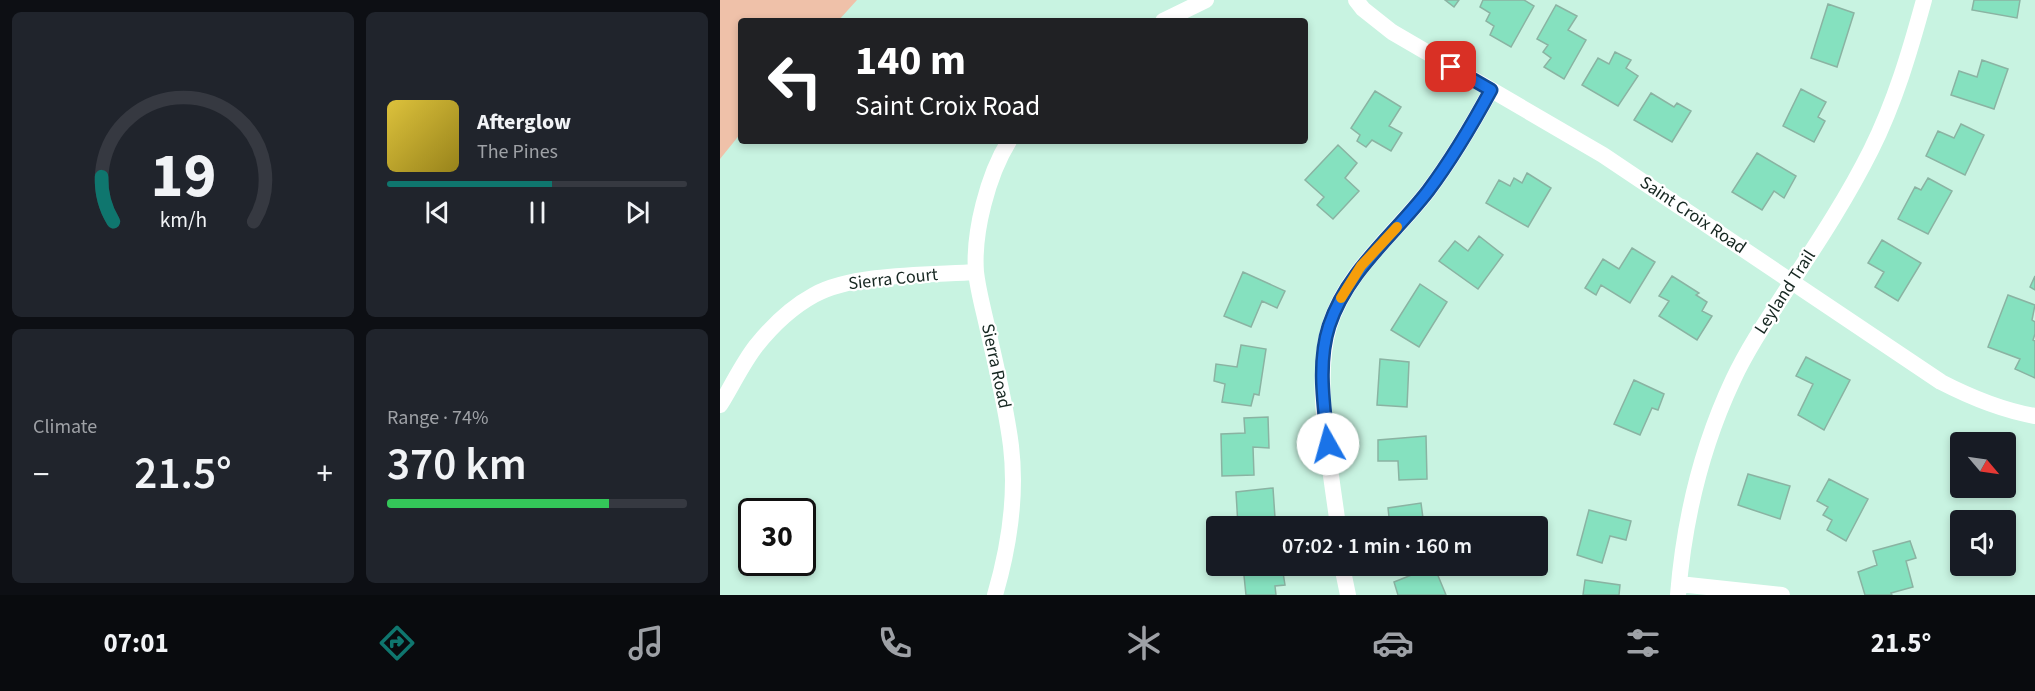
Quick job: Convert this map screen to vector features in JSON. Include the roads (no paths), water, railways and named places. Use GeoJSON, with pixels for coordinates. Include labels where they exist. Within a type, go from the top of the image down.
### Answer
{"type":"FeatureCollection","features":[{"type":"Feature","properties":{"kind":"street"},"geometry":{"type":"LineString","coordinates":[[1169,18],[1206,0]]}},
{"type":"Feature","properties":{"kind":"street","name":"Saint Croix Road"},"geometry":{"type":"LineString","coordinates":[[1356,0],[1392,32],[1631,173],[1941,382],[1976,400],[2012,412],[2035,416]]}},
{"type":"Feature","properties":{"kind":"street","name":"Leyland Trail"},"geometry":{"type":"LineString","coordinates":[[1678,590],[1689,510],[1717,418],[1733,379],[1760,331],[1845,198],[1871,148],[1891,103],[1909,53],[1924,0]]}},
{"type":"Feature","properties":{"kind":"street"},"geometry":{"type":"LineString","coordinates":[[1337,516],[1324,403],[1323,365],[1329,327],[1344,292],[1361,266],[1428,191],[1460,146],[1491,90]]}},
{"type":"Feature","properties":{"kind":"street","name":"Sierra Road"},"geometry":{"type":"LineString","coordinates":[[995,595],[1010,529],[1011,449],[1006,413],[976,272],[977,245],[984,198],[1007,144]]}},
{"type":"Feature","properties":{"kind":"street","name":"Sierra Court"},"geometry":{"type":"LineString","coordinates":[[720,405],[755,348],[774,325],[814,295],[837,285],[865,280],[976,272]]}},
{"type":"Feature","properties":{"kind":"street"},"geometry":{"type":"LineString","coordinates":[[1344,576],[1348,595]]}},
{"type":"Feature","properties":{"kind":"street"},"geometry":{"type":"LineString","coordinates":[[1678,590],[1782,595]]}}]}
